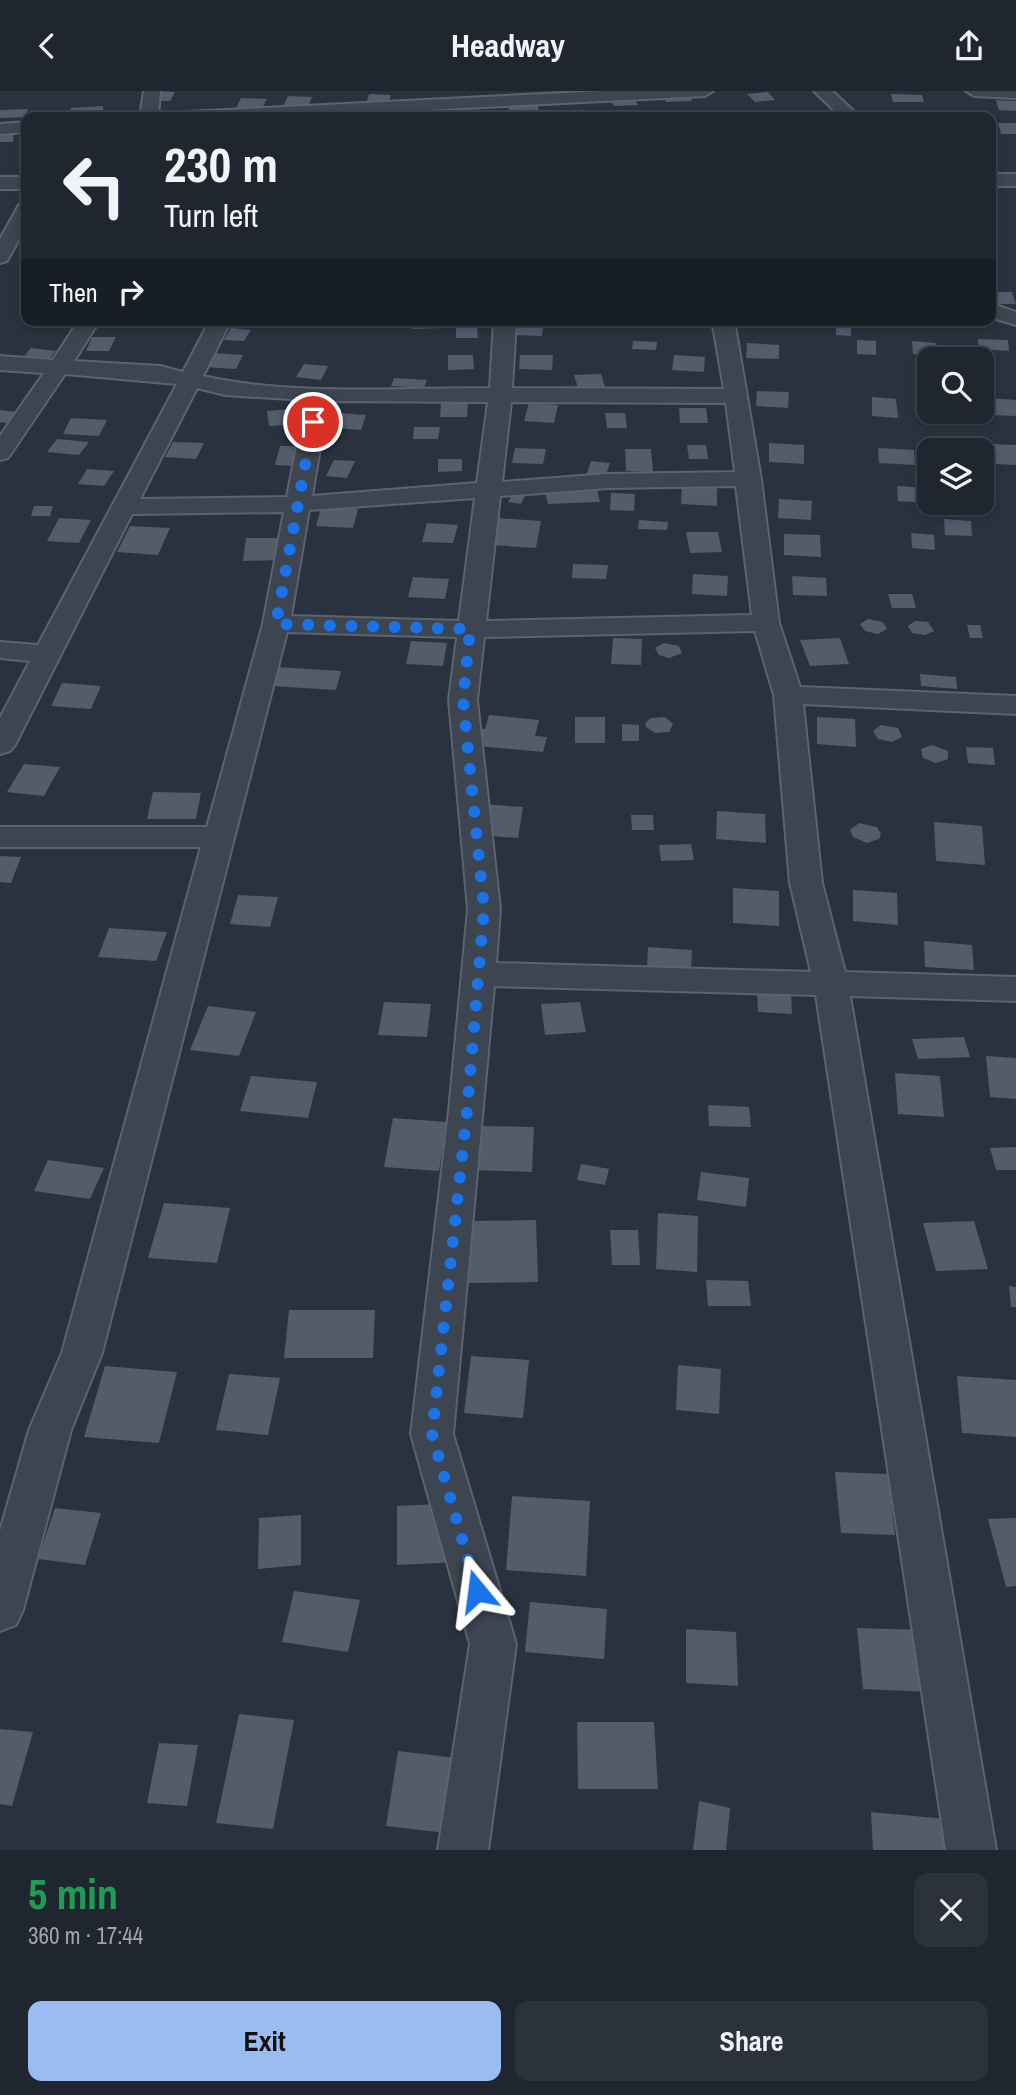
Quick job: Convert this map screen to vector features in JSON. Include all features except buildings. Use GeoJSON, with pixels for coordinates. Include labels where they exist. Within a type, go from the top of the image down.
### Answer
{"type":"FeatureCollection","features":[{"type":"Feature","properties":{"kind":"street"},"geometry":{"type":"LineString","coordinates":[[150,112],[152,91]]}},
{"type":"Feature","properties":{"kind":"street"},"geometry":{"type":"LineString","coordinates":[[253,112],[348,105],[506,103],[705,91]]}},
{"type":"Feature","properties":{"kind":"street"},"geometry":{"type":"LineString","coordinates":[[822,91],[845,112]]}},
{"type":"Feature","properties":{"kind":"street"},"geometry":{"type":"LineString","coordinates":[[974,91],[1016,93]]}},
{"type":"Feature","properties":{"kind":"street"},"geometry":{"type":"LineString","coordinates":[[637,93],[644,112]]}},
{"type":"Feature","properties":{"kind":"street"},"geometry":{"type":"LineString","coordinates":[[0,129],[21,127]]}},
{"type":"Feature","properties":{"kind":"street"},"geometry":{"type":"LineString","coordinates":[[996,180],[1016,180]]}},
{"type":"Feature","properties":{"kind":"street"},"geometry":{"type":"LineString","coordinates":[[0,183],[21,183]]}},
{"type":"Feature","properties":{"kind":"street"},"geometry":{"type":"LineString","coordinates":[[0,257],[21,218]]}},
{"type":"Feature","properties":{"kind":"street"},"geometry":{"type":"LineString","coordinates":[[996,311],[1016,319]]}},
{"type":"Feature","properties":{"kind":"street"},"geometry":{"type":"LineString","coordinates":[[0,453],[86,326]]}},
{"type":"Feature","properties":{"kind":"street"},"geometry":{"type":"LineString","coordinates":[[0,745],[218,326]]}},
{"type":"Feature","properties":{"kind":"street"},"geometry":{"type":"LineString","coordinates":[[463,1850],[493,1644],[432,1434],[484,909],[463,700],[501,393],[505,326]]}},
{"type":"Feature","properties":{"kind":"street"},"geometry":{"type":"LineString","coordinates":[[724,326],[749,479],[766,623],[788,695],[806,883],[831,985],[971,1850]]}},
{"type":"Feature","properties":{"kind":"street"},"geometry":{"type":"LineString","coordinates":[[0,363],[160,373],[225,388],[318,394],[737,396]]}},
{"type":"Feature","properties":{"kind":"street"},"geometry":{"type":"LineString","coordinates":[[0,1610],[50,1430],[82,1353],[221,837],[276,624],[318,394]]}},
{"type":"Feature","properties":{"kind":"street"},"geometry":{"type":"LineString","coordinates":[[122,507],[297,504],[608,481],[749,479]]}},
{"type":"Feature","properties":{"kind":"street"},"geometry":{"type":"LineString","coordinates":[[276,624],[470,629],[766,623]]}},
{"type":"Feature","properties":{"kind":"street"},"geometry":{"type":"LineString","coordinates":[[0,650],[46,654]]}},
{"type":"Feature","properties":{"kind":"street"},"geometry":{"type":"LineString","coordinates":[[788,695],[1016,705]]}},
{"type":"Feature","properties":{"kind":"street"},"geometry":{"type":"LineString","coordinates":[[0,837],[221,837]]}},
{"type":"Feature","properties":{"kind":"street"},"geometry":{"type":"LineString","coordinates":[[479,974],[1016,989]]}},
{"type":"Feature","properties":{"kind":"route"},"geometry":{"type":"LineString","coordinates":[[313,422],[276,624],[470,629],[463,700],[484,909],[467,1111],[432,1434],[477,1591]]}}]}
